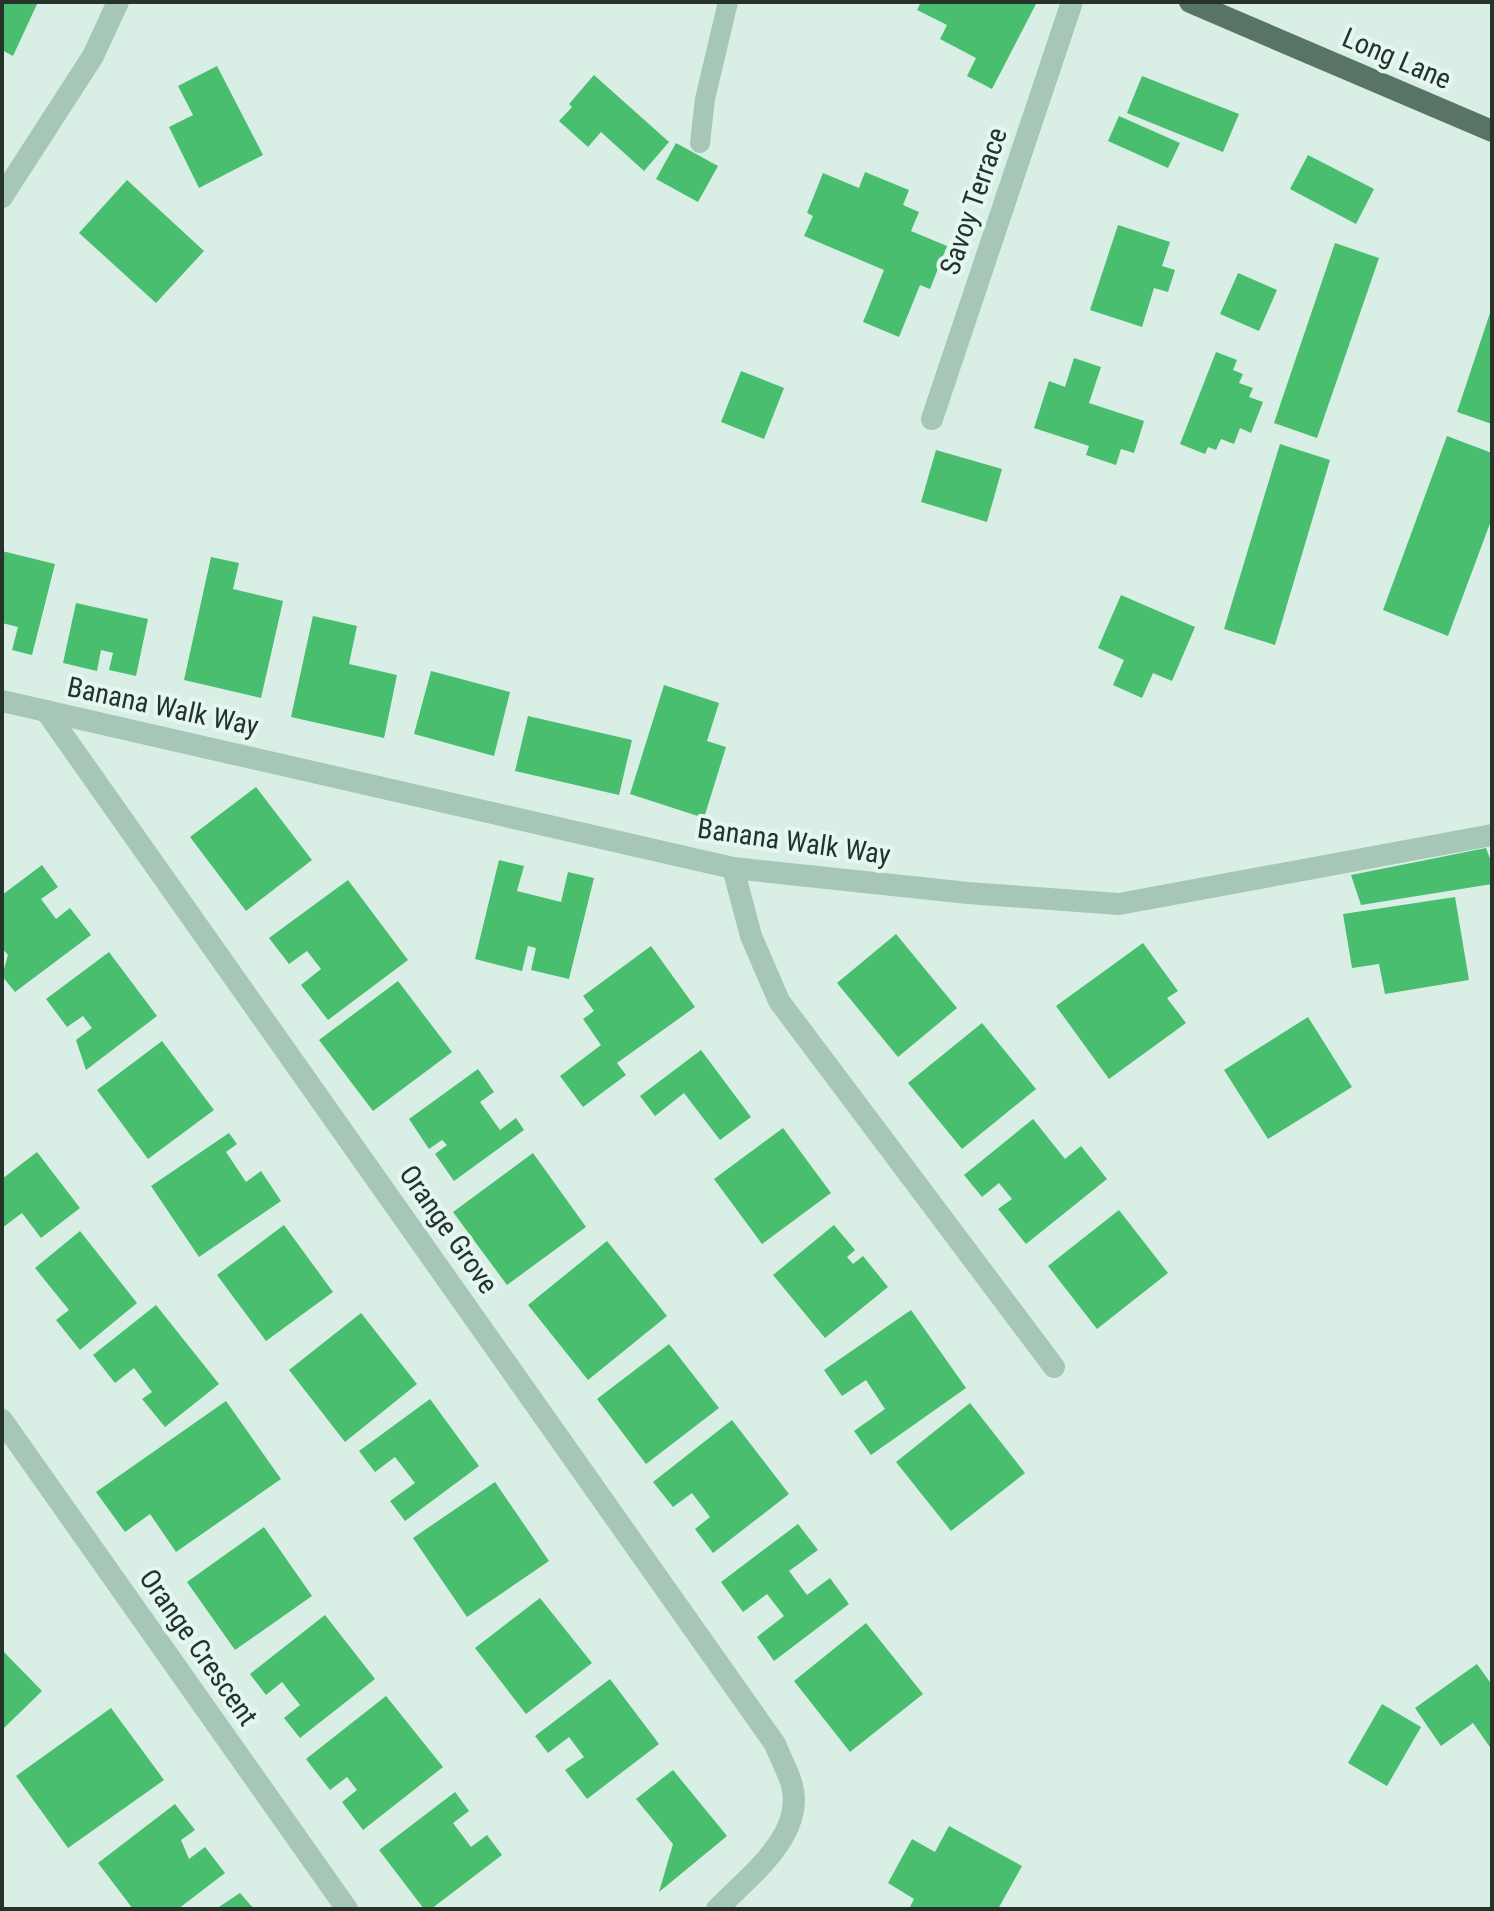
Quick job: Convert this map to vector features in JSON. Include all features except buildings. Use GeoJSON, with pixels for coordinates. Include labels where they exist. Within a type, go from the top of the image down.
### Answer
{"type":"FeatureCollection","features":[{"type":"Feature","properties":{"kind":"main road","name":"Long Lane"},"geometry":{"type":"LineString","coordinates":[[1190,2],[1492,131]]}},
{"type":"Feature","properties":{"kind":"street"},"geometry":{"type":"LineString","coordinates":[[2,197],[93,56],[118,2]]}},
{"type":"Feature","properties":{"kind":"street","name":"Savoy Terrace"},"geometry":{"type":"LineString","coordinates":[[932,419],[1072,2]]}},
{"type":"Feature","properties":{"kind":"street","name":"Banana Walk Way"},"geometry":{"type":"LineString","coordinates":[[2,701],[733,868],[968,893],[1119,904],[1492,835]]}},
{"type":"Feature","properties":{"kind":"street","name":"Orange Grove"},"geometry":{"type":"LineString","coordinates":[[46,711],[775,1744],[793,1788],[789,1827],[771,1855],[717,1909]]}},
{"type":"Feature","properties":{"kind":"street"},"geometry":{"type":"LineString","coordinates":[[733,868],[751,936],[779,1001],[1054,1367]]}},
{"type":"Feature","properties":{"kind":"street","name":"Orange Crescent"},"geometry":{"type":"LineString","coordinates":[[2,1420],[347,1909]]}},
{"type":"Feature","properties":{"kind":"lane"},"geometry":{"type":"LineString","coordinates":[[700,143],[705,99],[728,2]]}}]}
